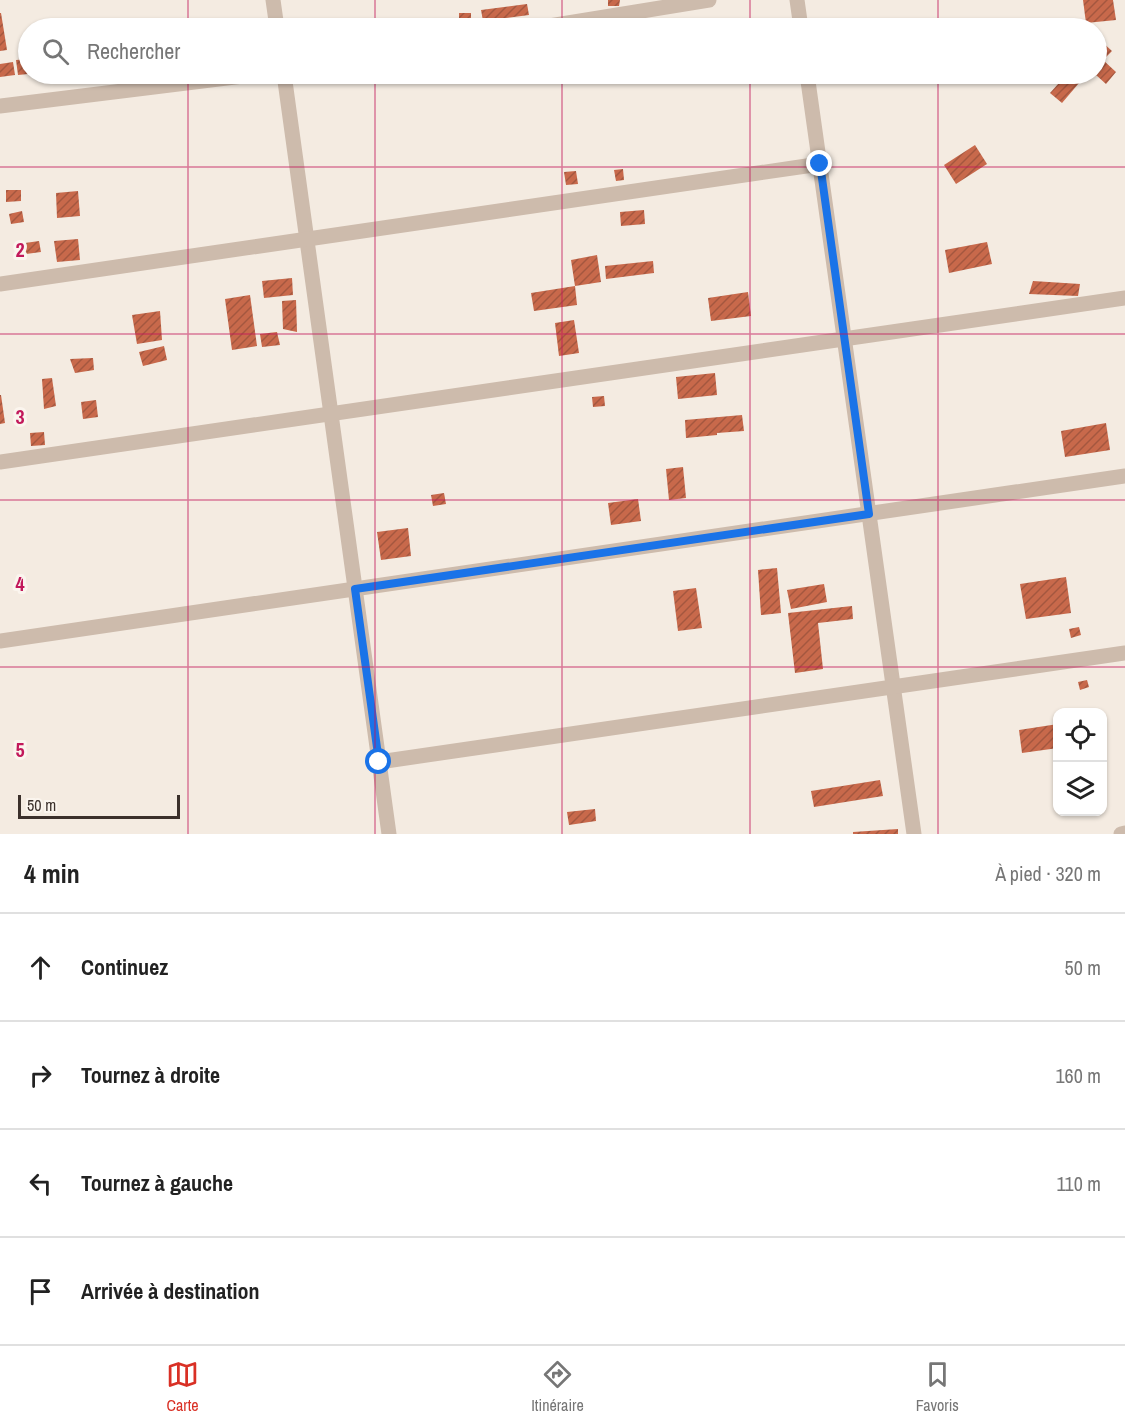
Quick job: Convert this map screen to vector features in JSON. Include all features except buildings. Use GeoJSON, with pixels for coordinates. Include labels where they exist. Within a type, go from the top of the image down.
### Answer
{"type":"FeatureCollection","features":[{"type":"Feature","properties":{"kind":"street"},"geometry":{"type":"LineString","coordinates":[[273,0],[276,18]]}},
{"type":"Feature","properties":{"kind":"street"},"geometry":{"type":"LineString","coordinates":[[598,18],[709,0]]}},
{"type":"Feature","properties":{"kind":"street"},"geometry":{"type":"LineString","coordinates":[[797,0],[800,18]]}},
{"type":"Feature","properties":{"kind":"street"},"geometry":{"type":"LineString","coordinates":[[0,106],[179,84]]}},
{"type":"Feature","properties":{"kind":"street"},"geometry":{"type":"LineString","coordinates":[[285,84],[389,834]]}},
{"type":"Feature","properties":{"kind":"street"},"geometry":{"type":"LineString","coordinates":[[808,84],[914,834]]}},
{"type":"Feature","properties":{"kind":"street"},"geometry":{"type":"LineString","coordinates":[[0,284],[820,164]]}},
{"type":"Feature","properties":{"kind":"street"},"geometry":{"type":"LineString","coordinates":[[0,462],[1125,298]]}},
{"type":"Feature","properties":{"kind":"street"},"geometry":{"type":"LineString","coordinates":[[0,641],[1125,476]]}},
{"type":"Feature","properties":{"kind":"street"},"geometry":{"type":"LineString","coordinates":[[379,762],[1125,653]]}},
{"type":"Feature","properties":{"kind":"route"},"geometry":{"type":"LineString","coordinates":[[379,762],[355,589],[869,514],[820,164]]}}]}
